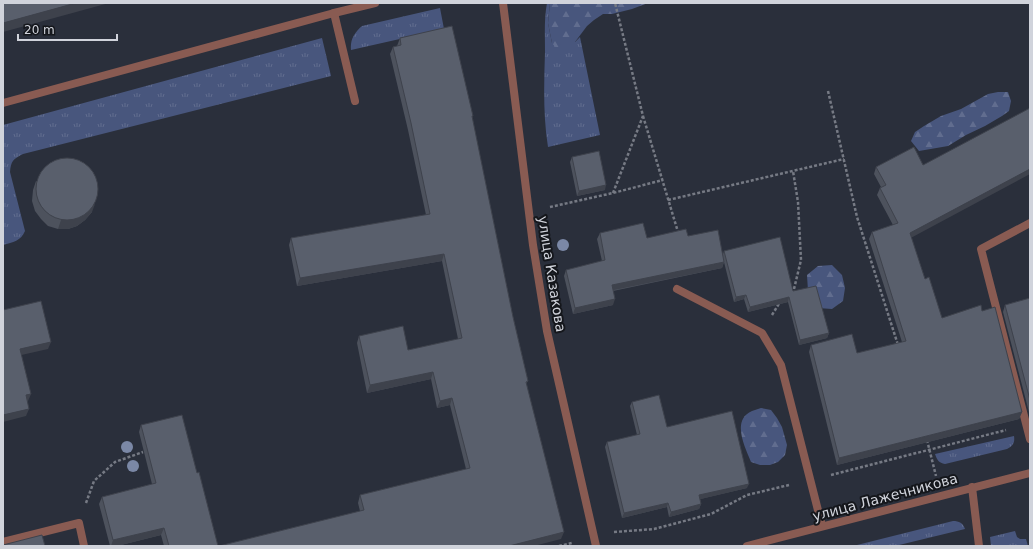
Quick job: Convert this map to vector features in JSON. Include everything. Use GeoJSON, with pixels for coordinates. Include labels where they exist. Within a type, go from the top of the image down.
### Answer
{"type":"FeatureCollection","features":[{"type":"Feature","properties":{"kind":"street"},"geometry":{"type":"LineString","coordinates":[[3,102],[376,3]]}},
{"type":"Feature","properties":{"kind":"street","name":"улица Казакова"},"geometry":{"type":"LineString","coordinates":[[503,3],[533,245],[547,331],[596,546]]}},
{"type":"Feature","properties":{"kind":"street"},"geometry":{"type":"LineString","coordinates":[[334,13],[354,101]]}},
{"type":"Feature","properties":{"kind":"street"},"geometry":{"type":"LineString","coordinates":[[1030,223],[981,249],[1030,439]]}},
{"type":"Feature","properties":{"kind":"street"},"geometry":{"type":"LineString","coordinates":[[677,289],[762,333],[781,365],[822,526]]}},
{"type":"Feature","properties":{"kind":"street","name":"улица Лажечникова"},"geometry":{"type":"LineString","coordinates":[[747,546],[1030,473]]}},
{"type":"Feature","properties":{"kind":"street"},"geometry":{"type":"LineString","coordinates":[[972,487],[979,546]]}},
{"type":"Feature","properties":{"kind":"street"},"geometry":{"type":"LineString","coordinates":[[3,542],[79,522],[84,546]]}},
{"type":"Feature","properties":{"kind":"path"},"geometry":{"type":"LineString","coordinates":[[615,3],[643,116],[679,236]]}},
{"type":"Feature","properties":{"kind":"path"},"geometry":{"type":"LineString","coordinates":[[828,91],[857,217],[898,346]]}},
{"type":"Feature","properties":{"kind":"path"},"geometry":{"type":"LineString","coordinates":[[613,193],[643,116]]}},
{"type":"Feature","properties":{"kind":"path"},"geometry":{"type":"LineString","coordinates":[[668,200],[844,159]]}},
{"type":"Feature","properties":{"kind":"path"},"geometry":{"type":"LineString","coordinates":[[788,293],[794,289],[801,260],[798,202],[793,171]]}},
{"type":"Feature","properties":{"kind":"path"},"geometry":{"type":"LineString","coordinates":[[549,207],[663,180]]}},
{"type":"Feature","properties":{"kind":"path"},"geometry":{"type":"LineString","coordinates":[[762,333],[783,296]]}},
{"type":"Feature","properties":{"kind":"path"},"geometry":{"type":"LineString","coordinates":[[926,435],[941,495]]}},
{"type":"Feature","properties":{"kind":"path"},"geometry":{"type":"LineString","coordinates":[[79,522],[94,481],[115,462],[143,452]]}},
{"type":"Feature","properties":{"kind":"green space"},"geometry":{"type":"Polygon","coordinates":[[[547,3],[550,3],[548,23],[552,43],[575,42],[580,37],[600,135],[548,147],[544,100],[545,21],[547,3]]]}},
{"type":"Feature","properties":{"kind":"green space"},"geometry":{"type":"Polygon","coordinates":[[[550,3],[648,3],[612,14],[603,14],[587,26],[575,42],[567,49],[558,50],[552,43],[548,23],[550,3]]]}},
{"type":"Feature","properties":{"kind":"green space"},"geometry":{"type":"Polygon","coordinates":[[[440,8],[444,29],[351,50],[353,37],[362,26],[440,8]]]}},
{"type":"Feature","properties":{"kind":"green space"},"geometry":{"type":"Polygon","coordinates":[[[322,38],[331,76],[23,154],[17,157],[11,165],[10,172],[25,231],[19,239],[3,245],[3,125],[322,38]]]}},
{"type":"Feature","properties":{"kind":"green space"},"geometry":{"type":"Polygon","coordinates":[[[1008,92],[1011,101],[1009,111],[985,126],[948,146],[919,151],[911,141],[915,132],[941,116],[961,109],[988,94],[1008,92]]]}},
{"type":"Feature","properties":{"kind":"green space"},"geometry":{"type":"Polygon","coordinates":[[[832,265],[842,275],[845,288],[843,301],[832,309],[818,308],[808,291],[807,275],[818,266],[832,265]]]}},
{"type":"Feature","properties":{"kind":"green space"},"geometry":{"type":"Polygon","coordinates":[[[761,408],[771,410],[777,418],[782,427],[787,445],[785,455],[778,462],[770,465],[760,465],[751,462],[741,434],[742,421],[746,415],[761,408]]]}},
{"type":"Feature","properties":{"kind":"green space"},"geometry":{"type":"Polygon","coordinates":[[[1014,436],[1013,444],[1007,449],[945,464],[938,461],[935,454],[1014,436]]]}},
{"type":"Feature","properties":{"kind":"green space"},"geometry":{"type":"Polygon","coordinates":[[[957,521],[963,525],[965,529],[895,546],[853,546],[957,521]]]}},
{"type":"Feature","properties":{"kind":"green space"},"geometry":{"type":"Polygon","coordinates":[[[1015,531],[1017,537],[1020,539],[1026,539],[1028,546],[991,546],[990,537],[1015,531]]]}},
{"type":"Feature","properties":{"kind":"building"},"geometry":{"type":"Polygon","coordinates":[[[3,3],[76,3],[3,23],[3,3]]]}},
{"type":"Feature","properties":{"kind":"building"},"geometry":{"type":"Polygon","coordinates":[[[452,26],[473,116],[513,317],[528,381],[526,382],[564,532],[509,546],[219,546],[364,510],[360,495],[470,468],[452,398],[440,401],[433,372],[370,385],[359,336],[403,326],[408,350],[462,338],[444,254],[300,278],[291,238],[430,214],[393,47],[401,45],[400,38],[452,26]]]}},
{"type":"Feature","properties":{"kind":"building"},"geometry":{"type":"Polygon","coordinates":[[[1030,108],[1030,169],[910,233],[925,279],[929,277],[942,318],[981,305],[982,311],[995,307],[1022,412],[839,458],[811,345],[852,334],[857,353],[906,341],[872,232],[898,223],[880,188],[886,185],[876,167],[914,147],[923,165],[1030,108]]]}},
{"type":"Feature","properties":{"kind":"building"},"geometry":{"type":"Polygon","coordinates":[[[599,151],[606,185],[579,191],[572,157],[599,151]]]}},
{"type":"Feature","properties":{"kind":"building"},"geometry":{"type":"Polygon","coordinates":[[[61,158],[73,158],[89,167],[96,177],[98,189],[96,201],[89,211],[73,220],[61,220],[50,215],[41,206],[36,195],[36,183],[41,172],[50,163],[61,158]]]}},
{"type":"Feature","properties":{"kind":"building"},"geometry":{"type":"Polygon","coordinates":[[[643,223],[647,238],[686,229],[688,236],[718,230],[724,262],[612,285],[615,299],[575,308],[566,270],[605,260],[600,233],[643,223]]]}},
{"type":"Feature","properties":{"kind":"building"},"geometry":{"type":"Polygon","coordinates":[[[780,237],[793,291],[816,286],[829,333],[800,340],[789,297],[750,307],[746,295],[736,297],[724,251],[780,237]]]}},
{"type":"Feature","properties":{"kind":"building"},"geometry":{"type":"Polygon","coordinates":[[[1030,298],[1030,400],[1005,305],[1030,298]]]}},
{"type":"Feature","properties":{"kind":"building"},"geometry":{"type":"Polygon","coordinates":[[[41,301],[51,342],[20,349],[31,394],[26,395],[29,409],[3,415],[3,310],[41,301]]]}},
{"type":"Feature","properties":{"kind":"building"},"geometry":{"type":"Polygon","coordinates":[[[659,395],[667,427],[732,411],[749,484],[699,495],[701,504],[671,512],[668,503],[624,513],[607,442],[640,434],[632,402],[659,395]]]}},
{"type":"Feature","properties":{"kind":"building"},"geometry":{"type":"Polygon","coordinates":[[[182,415],[197,473],[199,472],[218,546],[169,546],[164,528],[113,540],[102,497],[156,483],[141,425],[182,415]]]}},
{"type":"Feature","properties":{"kind":"building"},"geometry":{"type":"Polygon","coordinates":[[[42,535],[45,546],[3,546],[3,545],[42,535]]]}}]}
